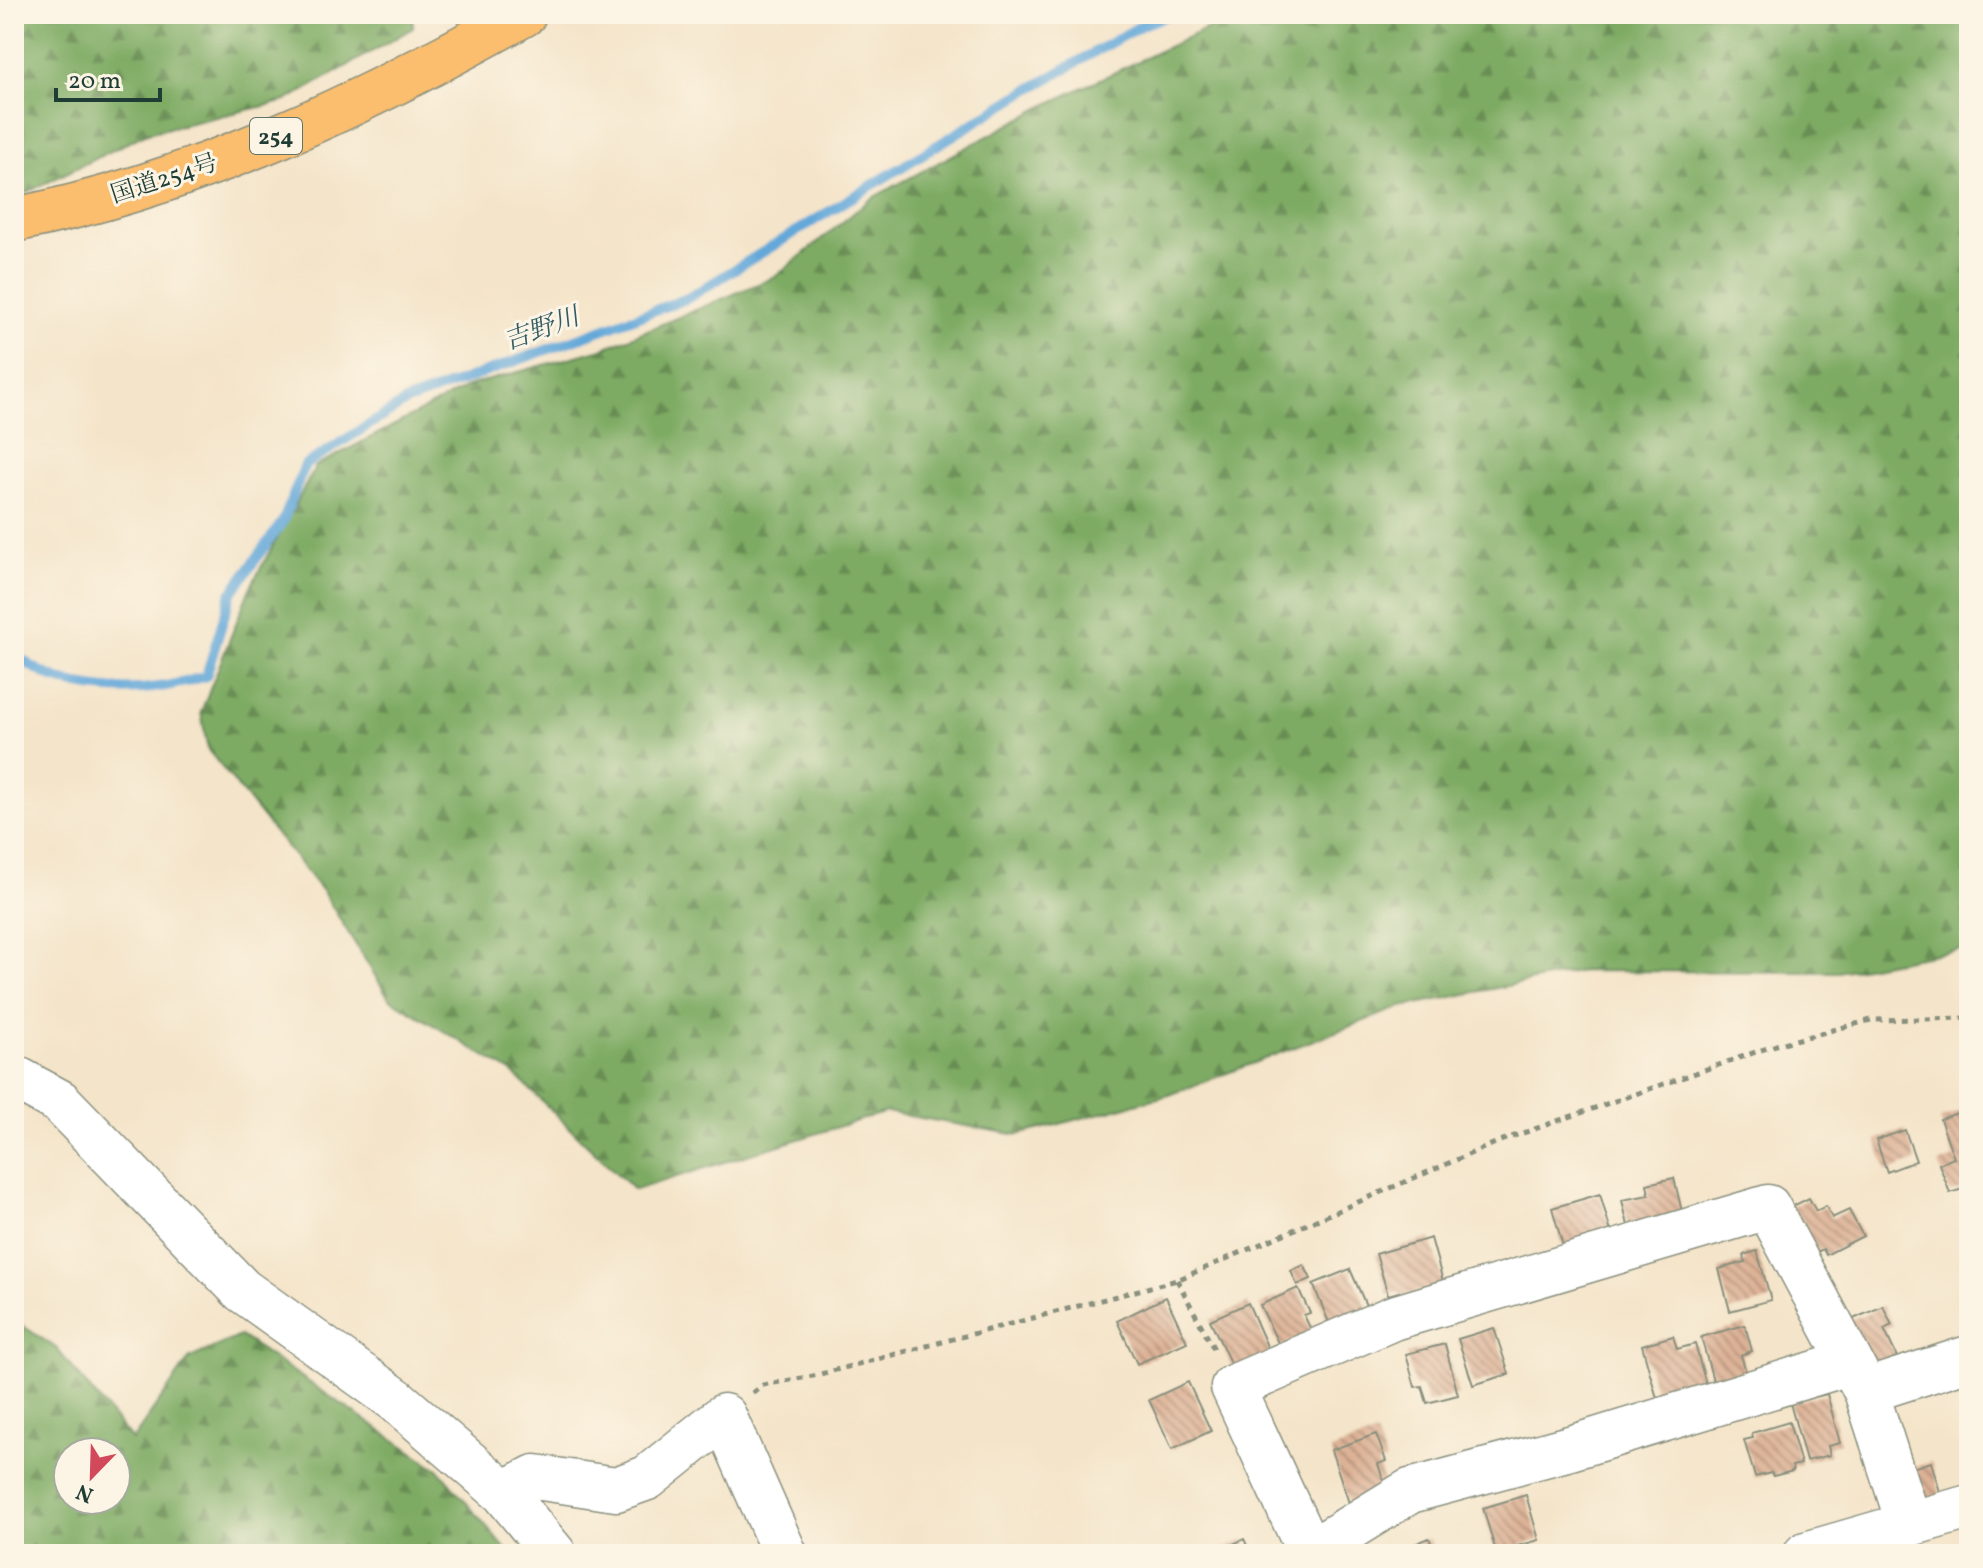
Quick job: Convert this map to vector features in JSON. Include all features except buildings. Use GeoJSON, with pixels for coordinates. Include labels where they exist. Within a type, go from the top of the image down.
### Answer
{"type":"FeatureCollection","features":[{"type":"Feature","properties":{"kind":"highway","name":"国道254号"},"geometry":{"type":"LineString","coordinates":[[14,220],[56,212],[207,167],[463,48],[524,14]]}},
{"type":"Feature","properties":{"kind":"street"},"geometry":{"type":"LineString","coordinates":[[14,1077],[60,1102],[242,1290],[396,1400],[504,1493],[554,1554]]}},
{"type":"Feature","properties":{"kind":"street"},"geometry":{"type":"LineString","coordinates":[[1909,1525],[1858,1377],[1768,1207],[1393,1318],[1233,1387],[1310,1553],[1410,1491],[1858,1377],[1969,1358]]}},
{"type":"Feature","properties":{"kind":"street"},"geometry":{"type":"LineString","coordinates":[[504,1493],[535,1477],[616,1489],[647,1478],[724,1416],[785,1554]]}},
{"type":"Feature","properties":{"kind":"street"},"geometry":{"type":"LineString","coordinates":[[1806,1554],[1969,1507]]}},
{"type":"Feature","properties":{"kind":"path"},"geometry":{"type":"LineString","coordinates":[[724,1416],[763,1385],[813,1376],[1177,1280],[1500,1141],[1776,1045],[1871,1020],[1969,1018]]}},
{"type":"Feature","properties":{"kind":"path"},"geometry":{"type":"LineString","coordinates":[[1177,1280],[1217,1355]]}},
{"type":"Feature","properties":{"kind":"green space"},"geometry":{"type":"Polygon","coordinates":[[[14,14],[413,14],[413,28],[286,101],[147,133],[14,199],[14,14]]]}},
{"type":"Feature","properties":{"kind":"green space"},"geometry":{"type":"Polygon","coordinates":[[[1237,14],[1969,14],[1969,948],[1838,972],[1582,971],[1401,1007],[1169,1095],[1018,1135],[886,1112],[634,1190],[513,1073],[389,998],[323,892],[208,750],[201,712],[250,588],[316,466],[471,385],[602,349],[775,277],[872,198],[1046,105],[1237,14]]]}},
{"type":"Feature","properties":{"kind":"green space"},"geometry":{"type":"Polygon","coordinates":[[[14,1320],[56,1348],[129,1436],[52,1436],[52,1516],[132,1516],[132,1440],[190,1358],[240,1336],[438,1469],[510,1554],[14,1554],[14,1320]]]}},
{"type":"Feature","properties":{"kind":"waterway","name":"吉野川"},"geometry":{"type":"LineString","coordinates":[[14,653],[34,668],[57,678],[106,689],[157,687],[206,676],[231,594],[283,521],[305,465],[407,401],[688,298],[1016,97],[1142,25],[1171,14]]}}]}
